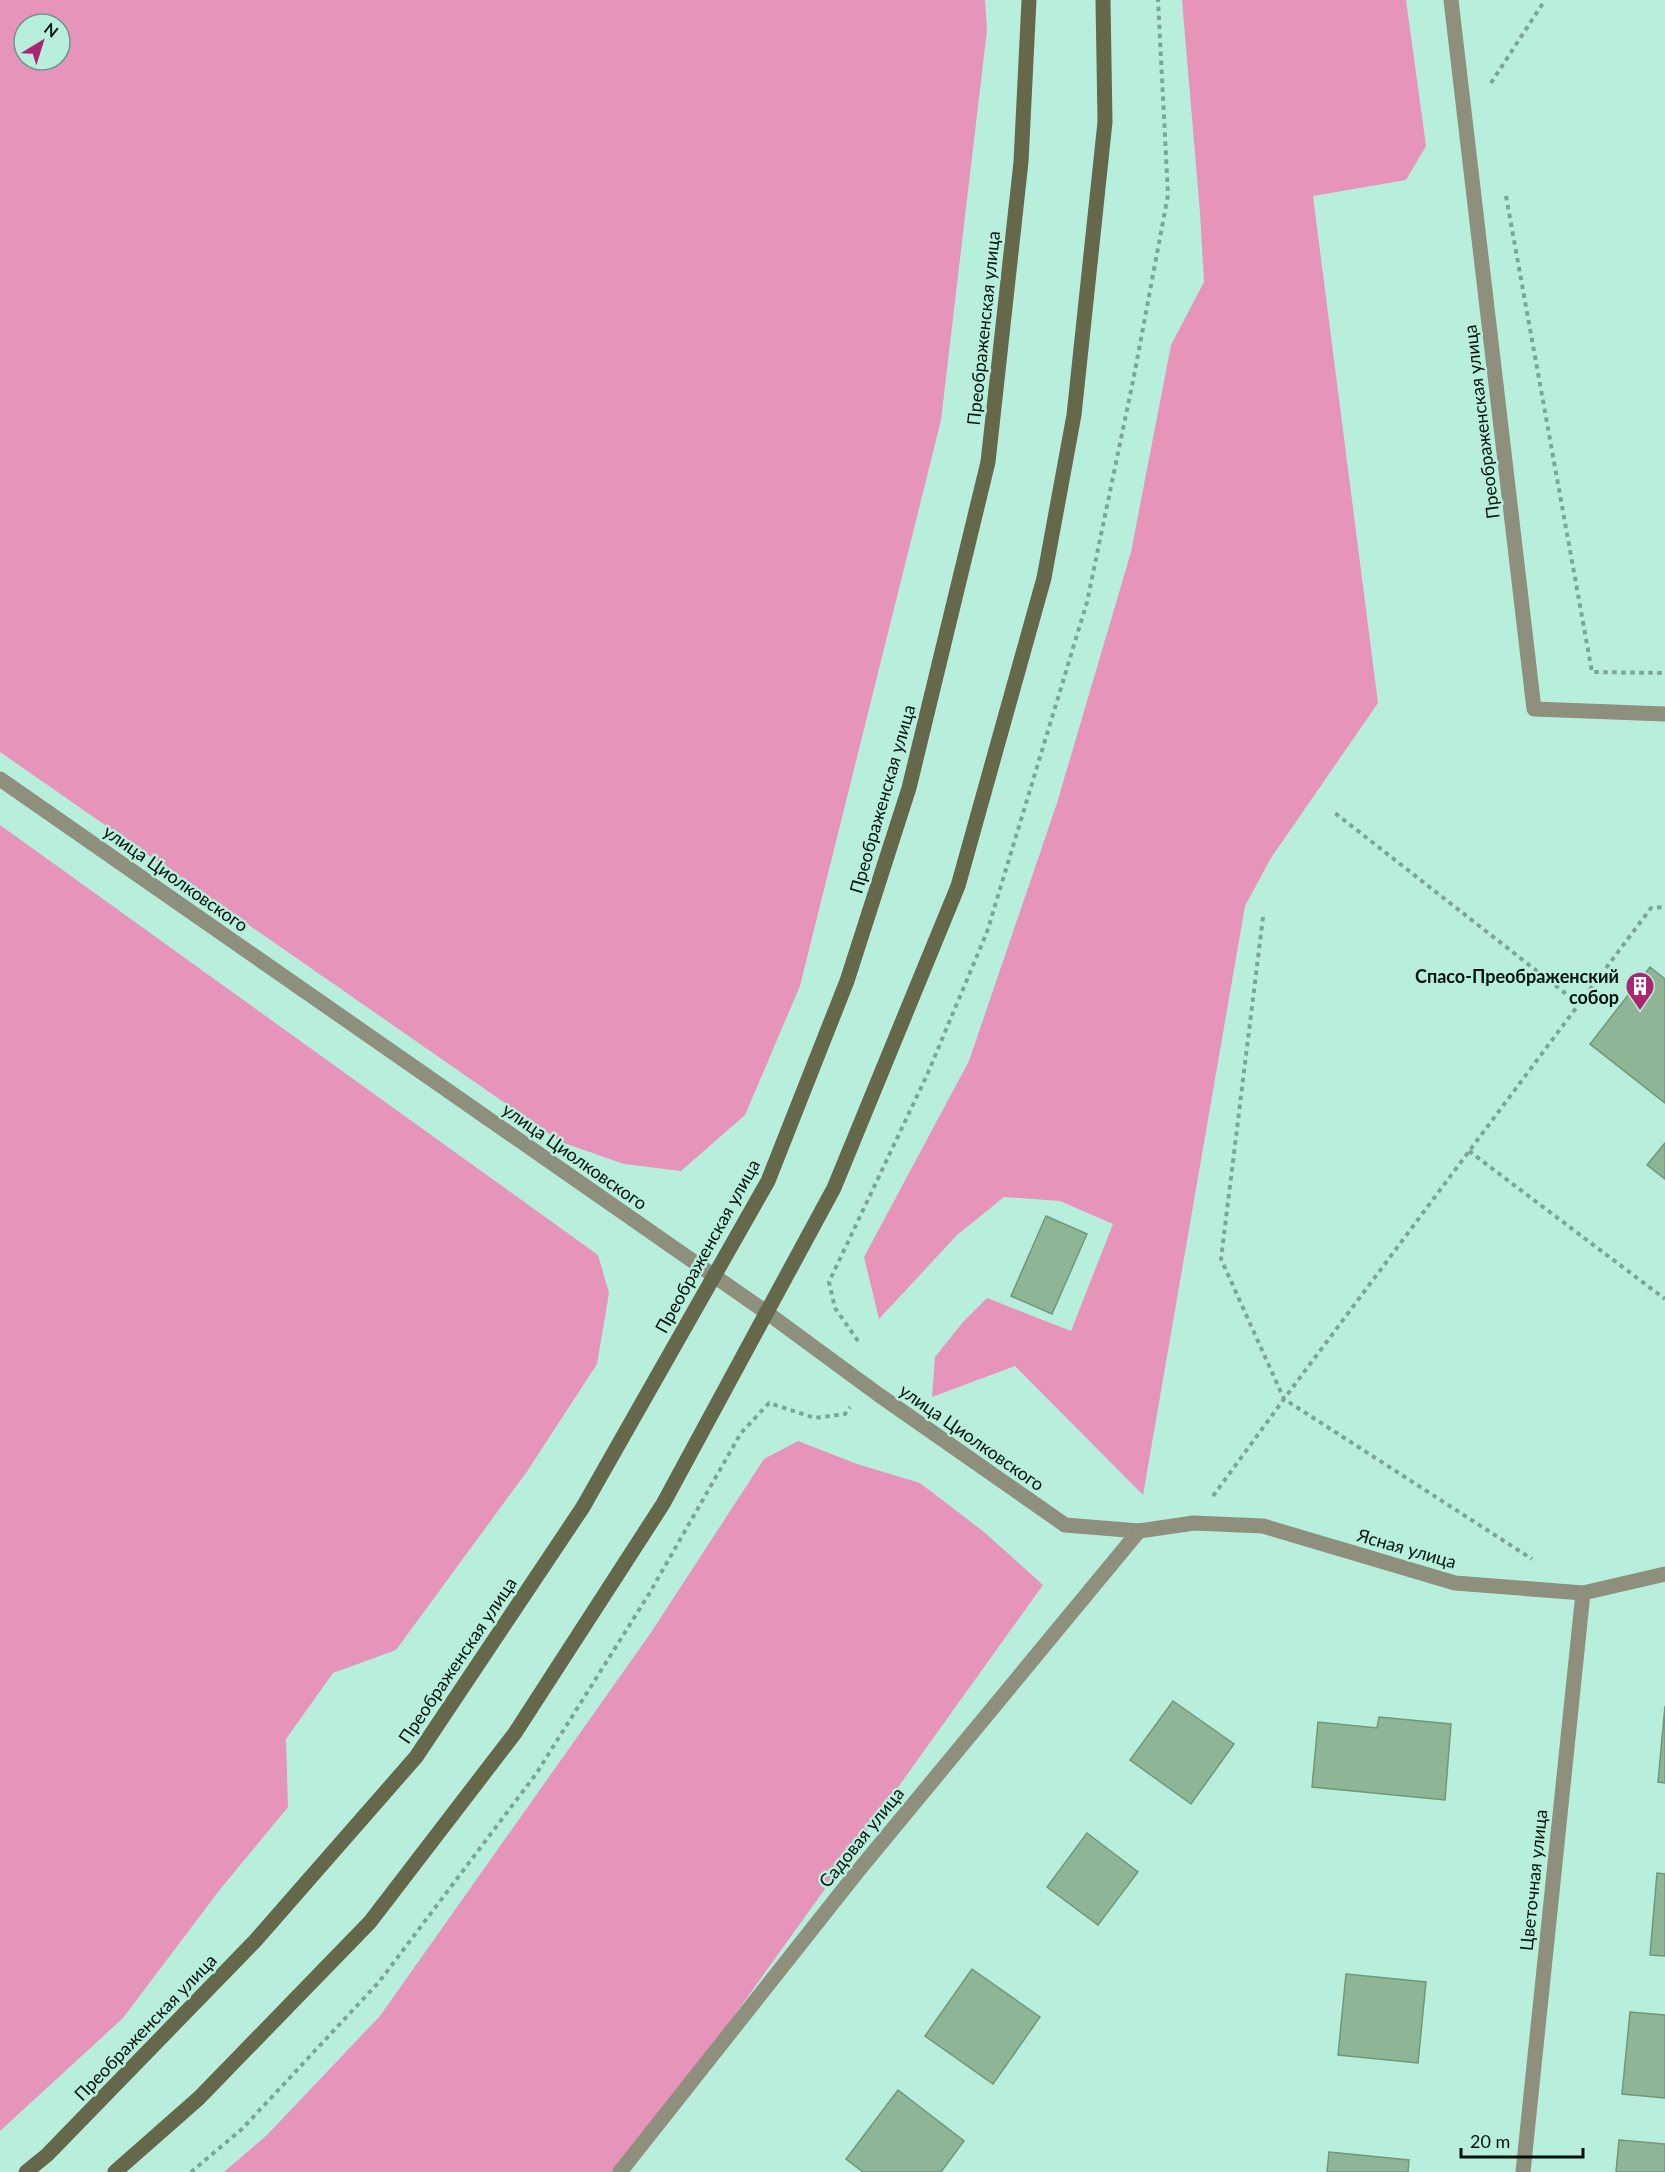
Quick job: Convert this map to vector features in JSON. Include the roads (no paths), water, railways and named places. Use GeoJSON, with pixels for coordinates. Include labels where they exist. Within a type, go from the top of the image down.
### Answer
{"type":"FeatureCollection","features":[{"type":"Feature","properties":{"kind":"main road","name":"Преображенская улица"},"geometry":{"type":"LineString","coordinates":[[26,2172],[47,2155],[255,1941],[416,1757],[583,1507],[772,1171],[847,981],[909,788],[988,462],[1021,162],[1029,0]]}},
{"type":"Feature","properties":{"kind":"main road"},"geometry":{"type":"LineString","coordinates":[[115,2172],[198,2098],[370,1922],[515,1733],[663,1504],[834,1188],[958,886],[1044,578],[1074,415],[1105,122],[1103,0]]}},
{"type":"Feature","properties":{"kind":"street","name":"Преображенская улица"},"geometry":{"type":"LineString","coordinates":[[1451,0],[1534,709],[1665,714]]}},
{"type":"Feature","properties":{"kind":"street","name":"улица Циолковского"},"geometry":{"type":"LineString","coordinates":[[0,779],[766,1312],[866,1386],[1065,1525],[1139,1531]]}},
{"type":"Feature","properties":{"kind":"street","name":"Ясная улица"},"geometry":{"type":"LineString","coordinates":[[1139,1531],[1194,1523],[1263,1526],[1455,1583],[1583,1593],[1665,1575]]}},
{"type":"Feature","properties":{"kind":"street","name":"Садовая улица"},"geometry":{"type":"LineString","coordinates":[[620,2172],[858,1871],[1139,1531]]}},
{"type":"Feature","properties":{"kind":"street","name":"Цветочная улица"},"geometry":{"type":"LineString","coordinates":[[1523,2172],[1583,1593]]}},
{"type":"Feature","properties":{"kind":"place","name":"Спасо-Преображенский собор"},"geometry":{"type":"Point","coordinates":[1640,1012]}}]}
